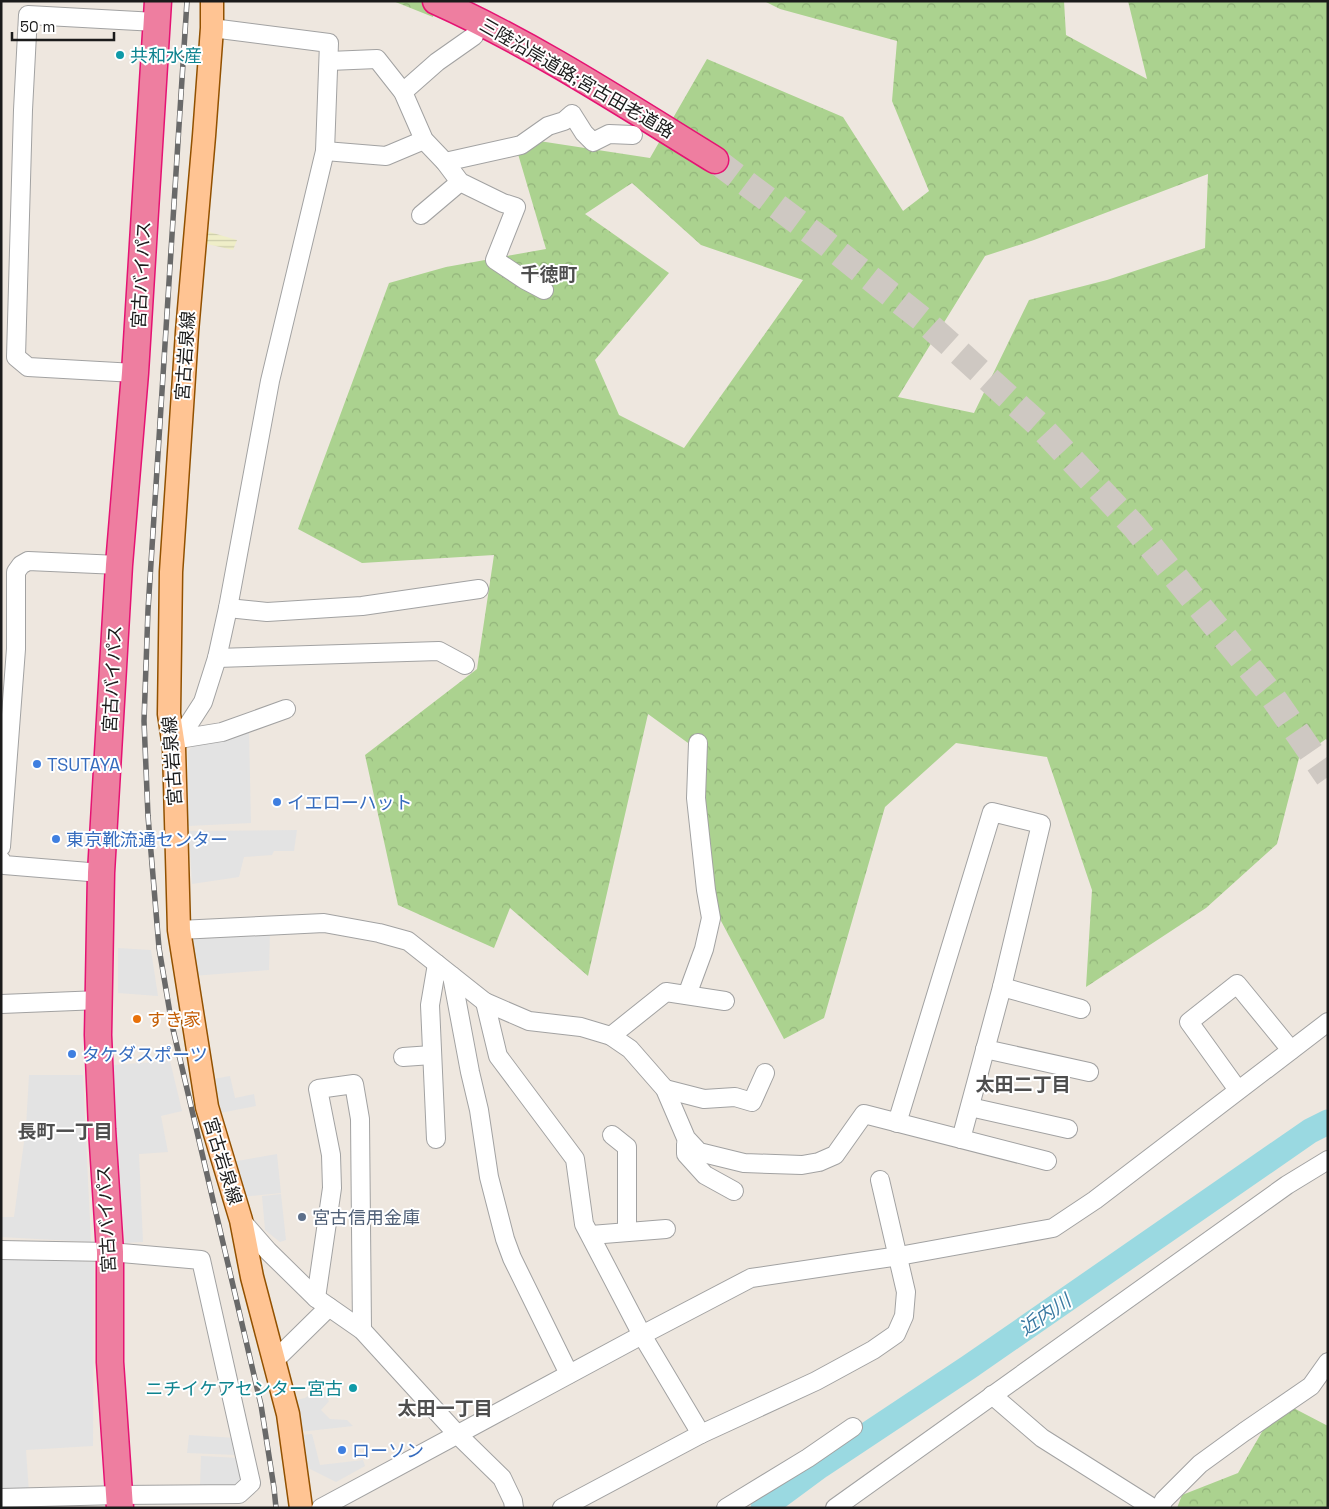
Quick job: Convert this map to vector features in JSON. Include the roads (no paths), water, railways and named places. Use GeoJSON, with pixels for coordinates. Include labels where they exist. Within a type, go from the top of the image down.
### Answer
{"type":"FeatureCollection","features":[{"type":"Feature","properties":{"kind":"highway","name":"三陸沿岸道路;宮古田老道路"},"geometry":{"type":"LineString","coordinates":[[436,1],[472,17],[577,74],[715,160]]}},
{"type":"Feature","properties":{"kind":"highway","name":"宮古バイパス"},"geometry":{"type":"LineString","coordinates":[[120,1501],[110,1362],[110,1252],[102,1139],[98,1035],[101,873],[119,565],[135,373],[157,11]]}},
{"type":"Feature","properties":{"kind":"main road","name":"宮古岩泉線"},"geometry":{"type":"LineString","coordinates":[[212,1],[212,28],[187,332],[171,572],[168,714],[176,743],[179,930],[207,1107],[241,1220],[252,1277],[288,1414],[301,1508]]}},
{"type":"Feature","properties":{"kind":"street"},"geometry":{"type":"LineString","coordinates":[[135,373],[28,367],[16,358],[28,15],[71,9],[157,11]]}},
{"type":"Feature","properties":{"kind":"street"},"geometry":{"type":"LineString","coordinates":[[176,743],[203,702],[217,658],[270,381],[325,151],[329,43],[212,28]]}},
{"type":"Feature","properties":{"kind":"street"},"geometry":{"type":"LineString","coordinates":[[403,92],[437,62],[474,36]]}},
{"type":"Feature","properties":{"kind":"street"},"geometry":{"type":"LineString","coordinates":[[329,61],[376,59],[403,92],[424,140],[445,162],[460,182],[503,203],[516,207],[495,260],[544,290]]}},
{"type":"Feature","properties":{"kind":"street"},"geometry":{"type":"LineString","coordinates":[[445,162],[521,145],[548,126],[564,122],[572,114],[584,133],[593,142],[609,134],[633,135]]}},
{"type":"Feature","properties":{"kind":"street"},"geometry":{"type":"LineString","coordinates":[[325,151],[386,156],[424,140]]}},
{"type":"Feature","properties":{"kind":"street"},"geometry":{"type":"LineString","coordinates":[[421,215],[460,182]]}},
{"type":"Feature","properties":{"kind":"street"},"geometry":{"type":"LineString","coordinates":[[1,846],[16,649],[16,572],[21,565],[28,561],[119,565]]}},
{"type":"Feature","properties":{"kind":"street"},"geometry":{"type":"LineString","coordinates":[[228,608],[267,612],[362,606],[479,590]]}},
{"type":"Feature","properties":{"kind":"street"},"geometry":{"type":"LineString","coordinates":[[217,658],[439,651],[465,665]]}},
{"type":"Feature","properties":{"kind":"street"},"geometry":{"type":"LineString","coordinates":[[176,743],[222,732],[286,709]]}},
{"type":"Feature","properties":{"kind":"street"},"geometry":{"type":"LineString","coordinates":[[688,995],[704,949],[711,918],[696,798],[698,743]]}},
{"type":"Feature","properties":{"kind":"street"},"geometry":{"type":"LineString","coordinates":[[897,1123],[992,812],[1042,824],[962,1139]]}},
{"type":"Feature","properties":{"kind":"street"},"geometry":{"type":"LineString","coordinates":[[1,860],[4,865],[101,873]]}},
{"type":"Feature","properties":{"kind":"street"},"geometry":{"type":"LineString","coordinates":[[179,930],[324,923],[379,933],[408,941],[485,1002],[529,1021],[581,1027],[611,1036],[630,1049],[665,1089],[686,1138],[699,1152],[744,1163],[802,1165],[819,1162],[835,1155],[864,1114],[1047,1161]]}},
{"type":"Feature","properties":{"kind":"street"},"geometry":{"type":"LineString","coordinates":[[436,1139],[430,1005],[438,964]]}},
{"type":"Feature","properties":{"kind":"street"},"geometry":{"type":"LineString","coordinates":[[452,976],[479,1110],[489,1177],[505,1240],[569,1374]]}},
{"type":"Feature","properties":{"kind":"street"},"geometry":{"type":"LineString","coordinates":[[1238,1090],[1189,1022],[1237,984],[1291,1050]]}},
{"type":"Feature","properties":{"kind":"street"},"geometry":{"type":"LineString","coordinates":[[1002,987],[1081,1009]]}},
{"type":"Feature","properties":{"kind":"street"},"geometry":{"type":"LineString","coordinates":[[611,1036],[666,992],[725,1001]]}},
{"type":"Feature","properties":{"kind":"street"},"geometry":{"type":"LineString","coordinates":[[1,1004],[100,1000]]}},
{"type":"Feature","properties":{"kind":"street"},"geometry":{"type":"LineString","coordinates":[[485,1002],[498,1056],[575,1159],[584,1224],[642,1335],[700,1434]]}},
{"type":"Feature","properties":{"kind":"street"},"geometry":{"type":"LineString","coordinates":[[321,1508],[751,1278],[899,1256],[1053,1228],[1094,1200],[1328,1022]]}},
{"type":"Feature","properties":{"kind":"street"},"geometry":{"type":"LineString","coordinates":[[985,1049],[1089,1072]]}},
{"type":"Feature","properties":{"kind":"street"},"geometry":{"type":"LineString","coordinates":[[403,1057],[432,1055]]}},
{"type":"Feature","properties":{"kind":"street"},"geometry":{"type":"LineString","coordinates":[[665,1089],[704,1099],[735,1097],[752,1102],[765,1073]]}},
{"type":"Feature","properties":{"kind":"street"},"geometry":{"type":"LineString","coordinates":[[274,1361],[323,1303],[332,1188],[331,1155],[318,1089],[354,1084],[360,1119],[362,1330]]}},
{"type":"Feature","properties":{"kind":"street"},"geometry":{"type":"LineString","coordinates":[[970,1107],[1068,1129]]}},
{"type":"Feature","properties":{"kind":"street"},"geometry":{"type":"LineString","coordinates":[[612,1135],[627,1147],[627,1232]]}},
{"type":"Feature","properties":{"kind":"street"},"geometry":{"type":"LineString","coordinates":[[686,1138],[686,1154],[705,1175],[734,1191]]}},
{"type":"Feature","properties":{"kind":"street"},"geometry":{"type":"LineString","coordinates":[[847,1505],[992,1395],[1287,1185],[1328,1160]]}},
{"type":"Feature","properties":{"kind":"street"},"geometry":{"type":"LineString","coordinates":[[562,1508],[700,1434],[816,1381],[873,1350],[896,1334],[904,1316],[906,1292],[880,1180]]}},
{"type":"Feature","properties":{"kind":"street"},"geometry":{"type":"LineString","coordinates":[[241,1220],[268,1251],[323,1303],[362,1330],[458,1435],[502,1478],[513,1501],[514,1508]]}},
{"type":"Feature","properties":{"kind":"street"},"geometry":{"type":"LineString","coordinates":[[591,1235],[666,1229]]}},
{"type":"Feature","properties":{"kind":"street"},"geometry":{"type":"LineString","coordinates":[[1,1250],[110,1252],[200,1260],[251,1483],[239,1494],[120,1501],[1,1498]]}},
{"type":"Feature","properties":{"kind":"street"},"geometry":{"type":"LineString","coordinates":[[1160,1508],[1164,1500],[1200,1464],[1312,1386],[1328,1362]]}},
{"type":"Feature","properties":{"kind":"street"},"geometry":{"type":"LineString","coordinates":[[992,1395],[1042,1438],[1153,1508]]}},
{"type":"Feature","properties":{"kind":"street"},"geometry":{"type":"LineString","coordinates":[[726,1508],[808,1458],[853,1426]]}},
{"type":"Feature","properties":{"kind":"waterway","name":"近内川"},"geometry":{"type":"LineString","coordinates":[[763,1508],[820,1466],[969,1367],[1310,1131],[1328,1122]]}},
{"type":"Feature","properties":{"kind":"tunnel"},"geometry":{"type":"LineString","coordinates":[[715,160],[822,240],[922,319],[1038,424],[1134,526],[1270,693],[1328,777]]}},
{"type":"Feature","properties":{"kind":"railway"},"geometry":{"type":"LineString","coordinates":[[187,1],[148,610],[144,721],[148,816],[159,948],[172,1025],[261,1405],[276,1508]]}},
{"type":"Feature","properties":{"kind":"place","name":"共和水産"},"geometry":{"type":"Point","coordinates":[120,55]}},
{"type":"Feature","properties":{"kind":"place","name":"TSUTAYA"},"geometry":{"type":"Point","coordinates":[37,764]}},
{"type":"Feature","properties":{"kind":"place","name":"イエローハット"},"geometry":{"type":"Point","coordinates":[277,802]}},
{"type":"Feature","properties":{"kind":"place","name":"東京靴流通センター"},"geometry":{"type":"Point","coordinates":[56,839]}},
{"type":"Feature","properties":{"kind":"place","name":"すき家"},"geometry":{"type":"Point","coordinates":[137,1019]}},
{"type":"Feature","properties":{"kind":"place","name":"タケダスポーツ"},"geometry":{"type":"Point","coordinates":[72,1054]}},
{"type":"Feature","properties":{"kind":"place","name":"宮古信用金庫"},"geometry":{"type":"Point","coordinates":[302,1217]}},
{"type":"Feature","properties":{"kind":"place","name":"ニチイケアセンター宮古"},"geometry":{"type":"Point","coordinates":[353,1388]}},
{"type":"Feature","properties":{"kind":"place","name":"ローソン"},"geometry":{"type":"Point","coordinates":[342,1450]}},
{"type":"Feature","properties":{"kind":"district","name":"千徳町"},"geometry":{"type":"Point","coordinates":[549,274]}},
{"type":"Feature","properties":{"kind":"district","name":"太田二丁目"},"geometry":{"type":"Point","coordinates":[1023,1084]}},
{"type":"Feature","properties":{"kind":"district","name":"長町一丁目"},"geometry":{"type":"Point","coordinates":[65,1131]}},
{"type":"Feature","properties":{"kind":"district","name":"太田一丁目"},"geometry":{"type":"Point","coordinates":[445,1408]}}]}
